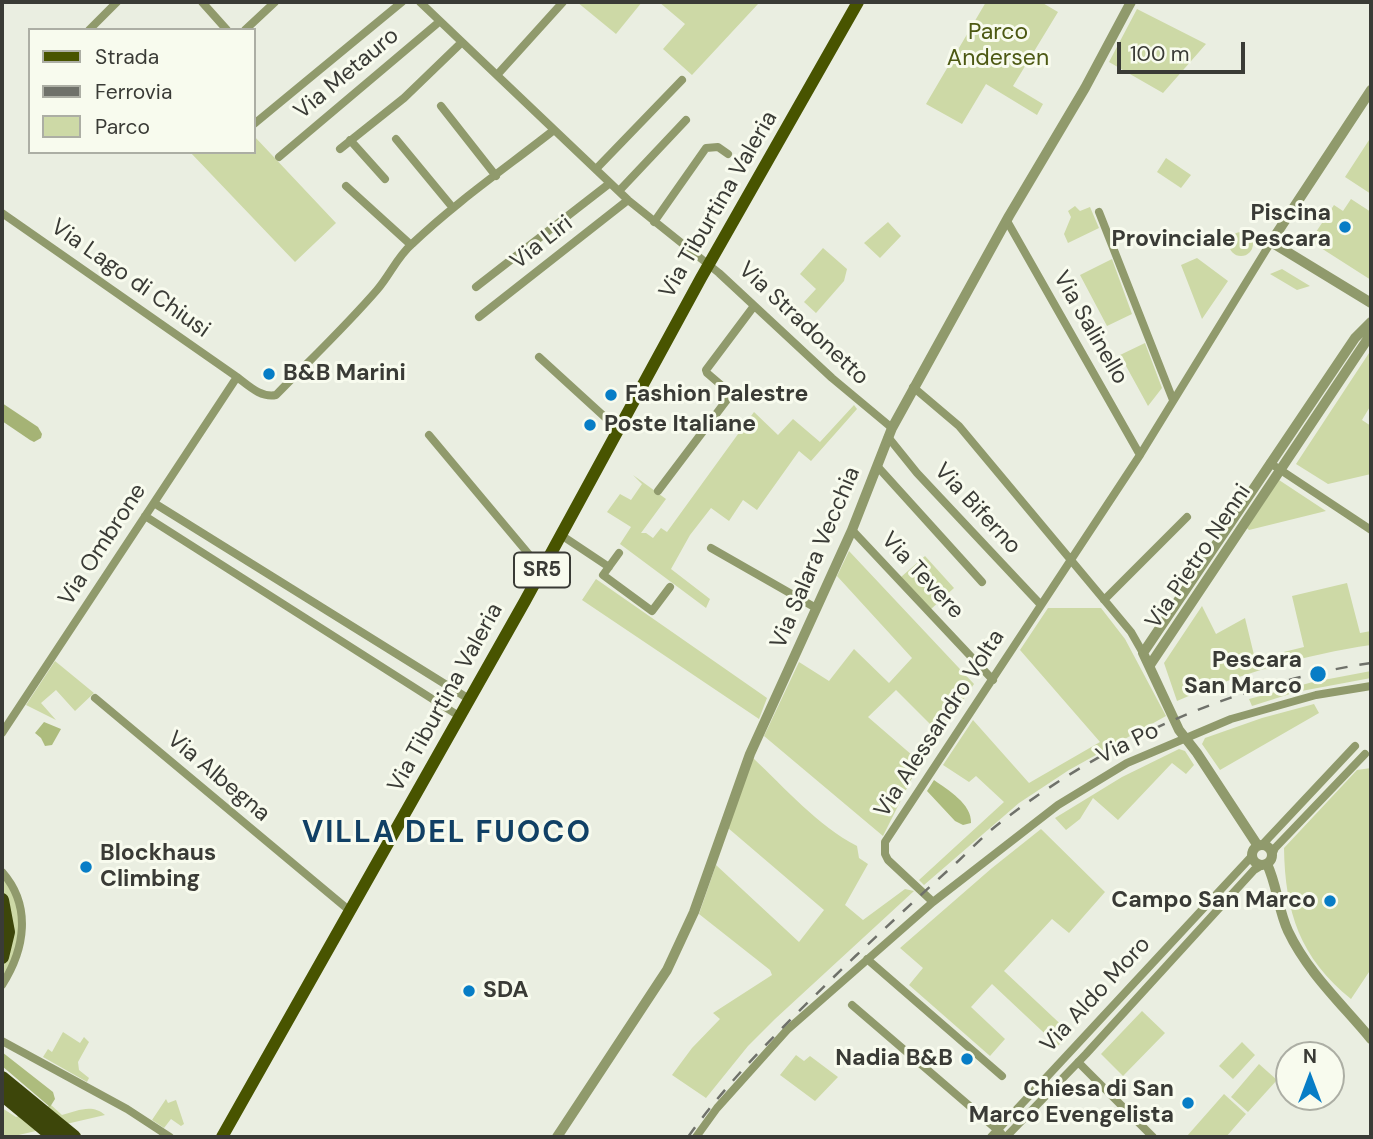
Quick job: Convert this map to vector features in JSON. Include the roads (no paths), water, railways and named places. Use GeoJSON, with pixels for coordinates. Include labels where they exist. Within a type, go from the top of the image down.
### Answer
{"type":"FeatureCollection","features":[{"type":"Feature","properties":{"kind":"highway"},"geometry":{"type":"LineString","coordinates":[[2,900],[8,932],[2,957]]}},
{"type":"Feature","properties":{"kind":"highway"},"geometry":{"type":"LineString","coordinates":[[2,1078],[74,1137]]}},
{"type":"Feature","properties":{"kind":"highway"},"geometry":{"type":"LineString","coordinates":[[2,1094],[54,1137]]}},
{"type":"Feature","properties":{"kind":"highway"},"geometry":{"type":"LineString","coordinates":[[2,1104],[9,1109],[24,1112]]}},
{"type":"Feature","properties":{"kind":"main road","name":"Via Tiburtina Valeria"},"geometry":{"type":"LineString","coordinates":[[222,1137],[858,2]]}},
{"type":"Feature","properties":{"kind":"street"},"geometry":{"type":"LineString","coordinates":[[91,28],[117,2]]}},
{"type":"Feature","properties":{"kind":"street"},"geometry":{"type":"LineString","coordinates":[[202,2],[225,28]]}},
{"type":"Feature","properties":{"kind":"street"},"geometry":{"type":"LineString","coordinates":[[247,28],[275,2]]}},
{"type":"Feature","properties":{"kind":"street"},"geometry":{"type":"LineString","coordinates":[[256,122],[402,2]]}},
{"type":"Feature","properties":{"kind":"street","name":"Via Stradonetto"},"geometry":{"type":"LineString","coordinates":[[420,2],[628,200],[730,282],[890,433]]}},
{"type":"Feature","properties":{"kind":"street"},"geometry":{"type":"LineString","coordinates":[[497,75],[563,2]]}},
{"type":"Feature","properties":{"kind":"street","name":"Via Salara Vecchia"},"geometry":{"type":"LineString","coordinates":[[557,1137],[667,970],[694,912],[750,754],[852,530],[890,433],[913,387],[1085,88],[1131,2]]}},
{"type":"Feature","properties":{"kind":"street","name":"Via Metauro"},"geometry":{"type":"LineString","coordinates":[[279,157],[439,22]]}},
{"type":"Feature","properties":{"kind":"street"},"geometry":{"type":"LineString","coordinates":[[340,149],[404,98],[461,43]]}},
{"type":"Feature","properties":{"kind":"street"},"geometry":{"type":"LineString","coordinates":[[596,169],[682,80]]}},
{"type":"Feature","properties":{"kind":"street","name":"Via Alessandro Volta"},"geometry":{"type":"LineString","coordinates":[[933,902],[888,860],[885,842],[1140,455],[1271,242],[1371,90]]}},
{"type":"Feature","properties":{"kind":"street"},"geometry":{"type":"LineString","coordinates":[[441,106],[496,176]]}},
{"type":"Feature","properties":{"kind":"street"},"geometry":{"type":"LineString","coordinates":[[619,191],[686,121]]}},
{"type":"Feature","properties":{"kind":"street"},"geometry":{"type":"LineString","coordinates":[[346,186],[411,244],[554,130]]}},
{"type":"Feature","properties":{"kind":"street"},"geometry":{"type":"LineString","coordinates":[[396,139],[453,208]]}},
{"type":"Feature","properties":{"kind":"street"},"geometry":{"type":"LineString","coordinates":[[350,140],[385,179]]}},
{"type":"Feature","properties":{"kind":"street"},"geometry":{"type":"LineString","coordinates":[[654,222],[706,148],[718,147],[727,153]]}},
{"type":"Feature","properties":{"kind":"street"},"geometry":{"type":"LineString","coordinates":[[476,287],[610,183]]}},
{"type":"Feature","properties":{"kind":"street","name":"Via Liri"},"geometry":{"type":"LineString","coordinates":[[479,317],[628,200]]}},
{"type":"Feature","properties":{"kind":"street"},"geometry":{"type":"LineString","coordinates":[[1099,212],[1172,400]]}},
{"type":"Feature","properties":{"kind":"street","name":"Via Lago di Chiusi"},"geometry":{"type":"LineString","coordinates":[[2,213],[258,392],[269,396],[276,395],[353,317],[386,280],[398,259],[411,244]]}},
{"type":"Feature","properties":{"kind":"street","name":"Via Salinello"},"geometry":{"type":"LineString","coordinates":[[1007,220],[1140,455]]}},
{"type":"Feature","properties":{"kind":"street"},"geometry":{"type":"LineString","coordinates":[[1271,242],[1371,303]]}},
{"type":"Feature","properties":{"kind":"street"},"geometry":{"type":"LineString","coordinates":[[659,491],[729,397],[728,391],[706,370],[754,306]]}},
{"type":"Feature","properties":{"kind":"street","name":"Via Pietro Nenni"},"geometry":{"type":"LineString","coordinates":[[1143,653],[1355,338],[1371,322]]}},
{"type":"Feature","properties":{"kind":"street","name":"Via Pietro Nenni"},"geometry":{"type":"LineString","coordinates":[[1150,665],[1371,334]]}},
{"type":"Feature","properties":{"kind":"street"},"geometry":{"type":"LineString","coordinates":[[539,357],[619,430]]}},
{"type":"Feature","properties":{"kind":"street","name":"Via Ombrone"},"geometry":{"type":"LineString","coordinates":[[2,733],[237,377]]}},
{"type":"Feature","properties":{"kind":"street"},"geometry":{"type":"LineString","coordinates":[[913,387],[959,426],[1131,632],[1150,665],[1178,727],[1260,846],[1268,847],[1267,861],[1283,916],[1298,950],[1320,982],[1371,1039]]}},
{"type":"Feature","properties":{"kind":"street","name":"Via Biferno"},"geometry":{"type":"LineString","coordinates":[[890,433],[917,473],[1041,605]]}},
{"type":"Feature","properties":{"kind":"street"},"geometry":{"type":"LineString","coordinates":[[429,435],[542,570]]}},
{"type":"Feature","properties":{"kind":"street","name":"Via Pietro Nenni"},"geometry":{"type":"LineString","coordinates":[[1270,463],[1371,530]]}},
{"type":"Feature","properties":{"kind":"street"},"geometry":{"type":"LineString","coordinates":[[877,466],[982,582]]}},
{"type":"Feature","properties":{"kind":"street"},"geometry":{"type":"LineString","coordinates":[[154,503],[469,699]]}},
{"type":"Feature","properties":{"kind":"street"},"geometry":{"type":"LineString","coordinates":[[145,516],[459,716]]}},
{"type":"Feature","properties":{"kind":"street"},"geometry":{"type":"LineString","coordinates":[[1104,600],[1187,517]]}},
{"type":"Feature","properties":{"kind":"street","name":"Via Tevere"},"geometry":{"type":"LineString","coordinates":[[852,530],[993,680]]}},
{"type":"Feature","properties":{"kind":"street"},"geometry":{"type":"LineString","coordinates":[[561,536],[609,567]]}},
{"type":"Feature","properties":{"kind":"street"},"geometry":{"type":"LineString","coordinates":[[208,557],[218,542]]}},
{"type":"Feature","properties":{"kind":"street"},"geometry":{"type":"LineString","coordinates":[[711,548],[816,608]]}},
{"type":"Feature","properties":{"kind":"street"},"geometry":{"type":"LineString","coordinates":[[619,553],[603,575],[652,611],[670,587]]}},
{"type":"Feature","properties":{"kind":"street"},"geometry":{"type":"LineString","coordinates":[[242,578],[251,563]]}},
{"type":"Feature","properties":{"kind":"street"},"geometry":{"type":"LineString","coordinates":[[283,604],[292,589]]}},
{"type":"Feature","properties":{"kind":"street"},"geometry":{"type":"LineString","coordinates":[[322,629],[332,613]]}},
{"type":"Feature","properties":{"kind":"street"},"geometry":{"type":"LineString","coordinates":[[342,642],[352,626]]}},
{"type":"Feature","properties":{"kind":"street"},"geometry":{"type":"LineString","coordinates":[[364,656],[374,640]]}},
{"type":"Feature","properties":{"kind":"street"},"geometry":{"type":"LineString","coordinates":[[407,683],[417,667]]}},
{"type":"Feature","properties":{"kind":"street","name":"Via Po"},"geometry":{"type":"LineString","coordinates":[[933,902],[1058,805],[1127,763],[1231,719],[1315,695],[1371,686]]}},
{"type":"Feature","properties":{"kind":"street","name":"Via Albegna"},"geometry":{"type":"LineString","coordinates":[[95,698],[350,911]]}},
{"type":"Feature","properties":{"kind":"street"},"geometry":{"type":"LineString","coordinates":[[1267,861],[1254,862],[1253,850],[1260,846],[1355,746]]}},
{"type":"Feature","properties":{"kind":"street","name":"Via Aldo Moro"},"geometry":{"type":"LineString","coordinates":[[852,1005],[1006,1137],[1365,754]]}},
{"type":"Feature","properties":{"kind":"street","name":"Via Aldo Moro"},"geometry":{"type":"LineString","coordinates":[[991,1137],[1252,856]]}},
{"type":"Feature","properties":{"kind":"street"},"geometry":{"type":"LineString","coordinates":[[2,872],[19,900],[23,925],[19,952],[2,985]]}},
{"type":"Feature","properties":{"kind":"street"},"geometry":{"type":"LineString","coordinates":[[696,1137],[717,1108],[787,1030],[933,902]]}},
{"type":"Feature","properties":{"kind":"street"},"geometry":{"type":"LineString","coordinates":[[867,959],[1002,1076]]}},
{"type":"Feature","properties":{"kind":"street"},"geometry":{"type":"LineString","coordinates":[[2,1041],[127,1109],[170,1137]]}},
{"type":"Feature","properties":{"kind":"street","name":"Via Aldo Moro"},"geometry":{"type":"LineString","coordinates":[[1078,1062],[1153,1137]]}},
{"type":"Feature","properties":{"kind":"railway"},"geometry":{"type":"LineString","coordinates":[[688,1137],[743,1069],[845,966],[989,832],[1042,792],[1130,740],[1224,700],[1321,672],[1371,663]]}},
{"type":"Feature","properties":{"kind":"place","name":"Piscina Provinciale Pescara"},"geometry":{"type":"Point","coordinates":[1345,227]}},
{"type":"Feature","properties":{"kind":"place","name":"B&B Marini"},"geometry":{"type":"Point","coordinates":[269,374]}},
{"type":"Feature","properties":{"kind":"place","name":"Fashion Palestre"},"geometry":{"type":"Point","coordinates":[611,395]}},
{"type":"Feature","properties":{"kind":"place","name":"Poste Italiane"},"geometry":{"type":"Point","coordinates":[590,425]}},
{"type":"Feature","properties":{"kind":"place","name":"Pescara San Marco"},"geometry":{"type":"Point","coordinates":[1318,674]}},
{"type":"Feature","properties":{"kind":"place","name":"Blockhaus Climbing"},"geometry":{"type":"Point","coordinates":[86,867]}},
{"type":"Feature","properties":{"kind":"place","name":"Campo San Marco"},"geometry":{"type":"Point","coordinates":[1330,901]}},
{"type":"Feature","properties":{"kind":"place","name":"SDA"},"geometry":{"type":"Point","coordinates":[469,991]}},
{"type":"Feature","properties":{"kind":"place","name":"Nadia B&B"},"geometry":{"type":"Point","coordinates":[967,1059]}},
{"type":"Feature","properties":{"kind":"place","name":"Chiesa di San Marco Evengelista"},"geometry":{"type":"Point","coordinates":[1188,1103]}},
{"type":"Feature","properties":{"kind":"district","name":"VILLA DEL FUOCO"},"geometry":{"type":"Point","coordinates":[447,834]}},
{"type":"Feature","properties":{"kind":"park label","name":"Parco Andersen"},"geometry":{"type":"Point","coordinates":[998,46]}}]}
